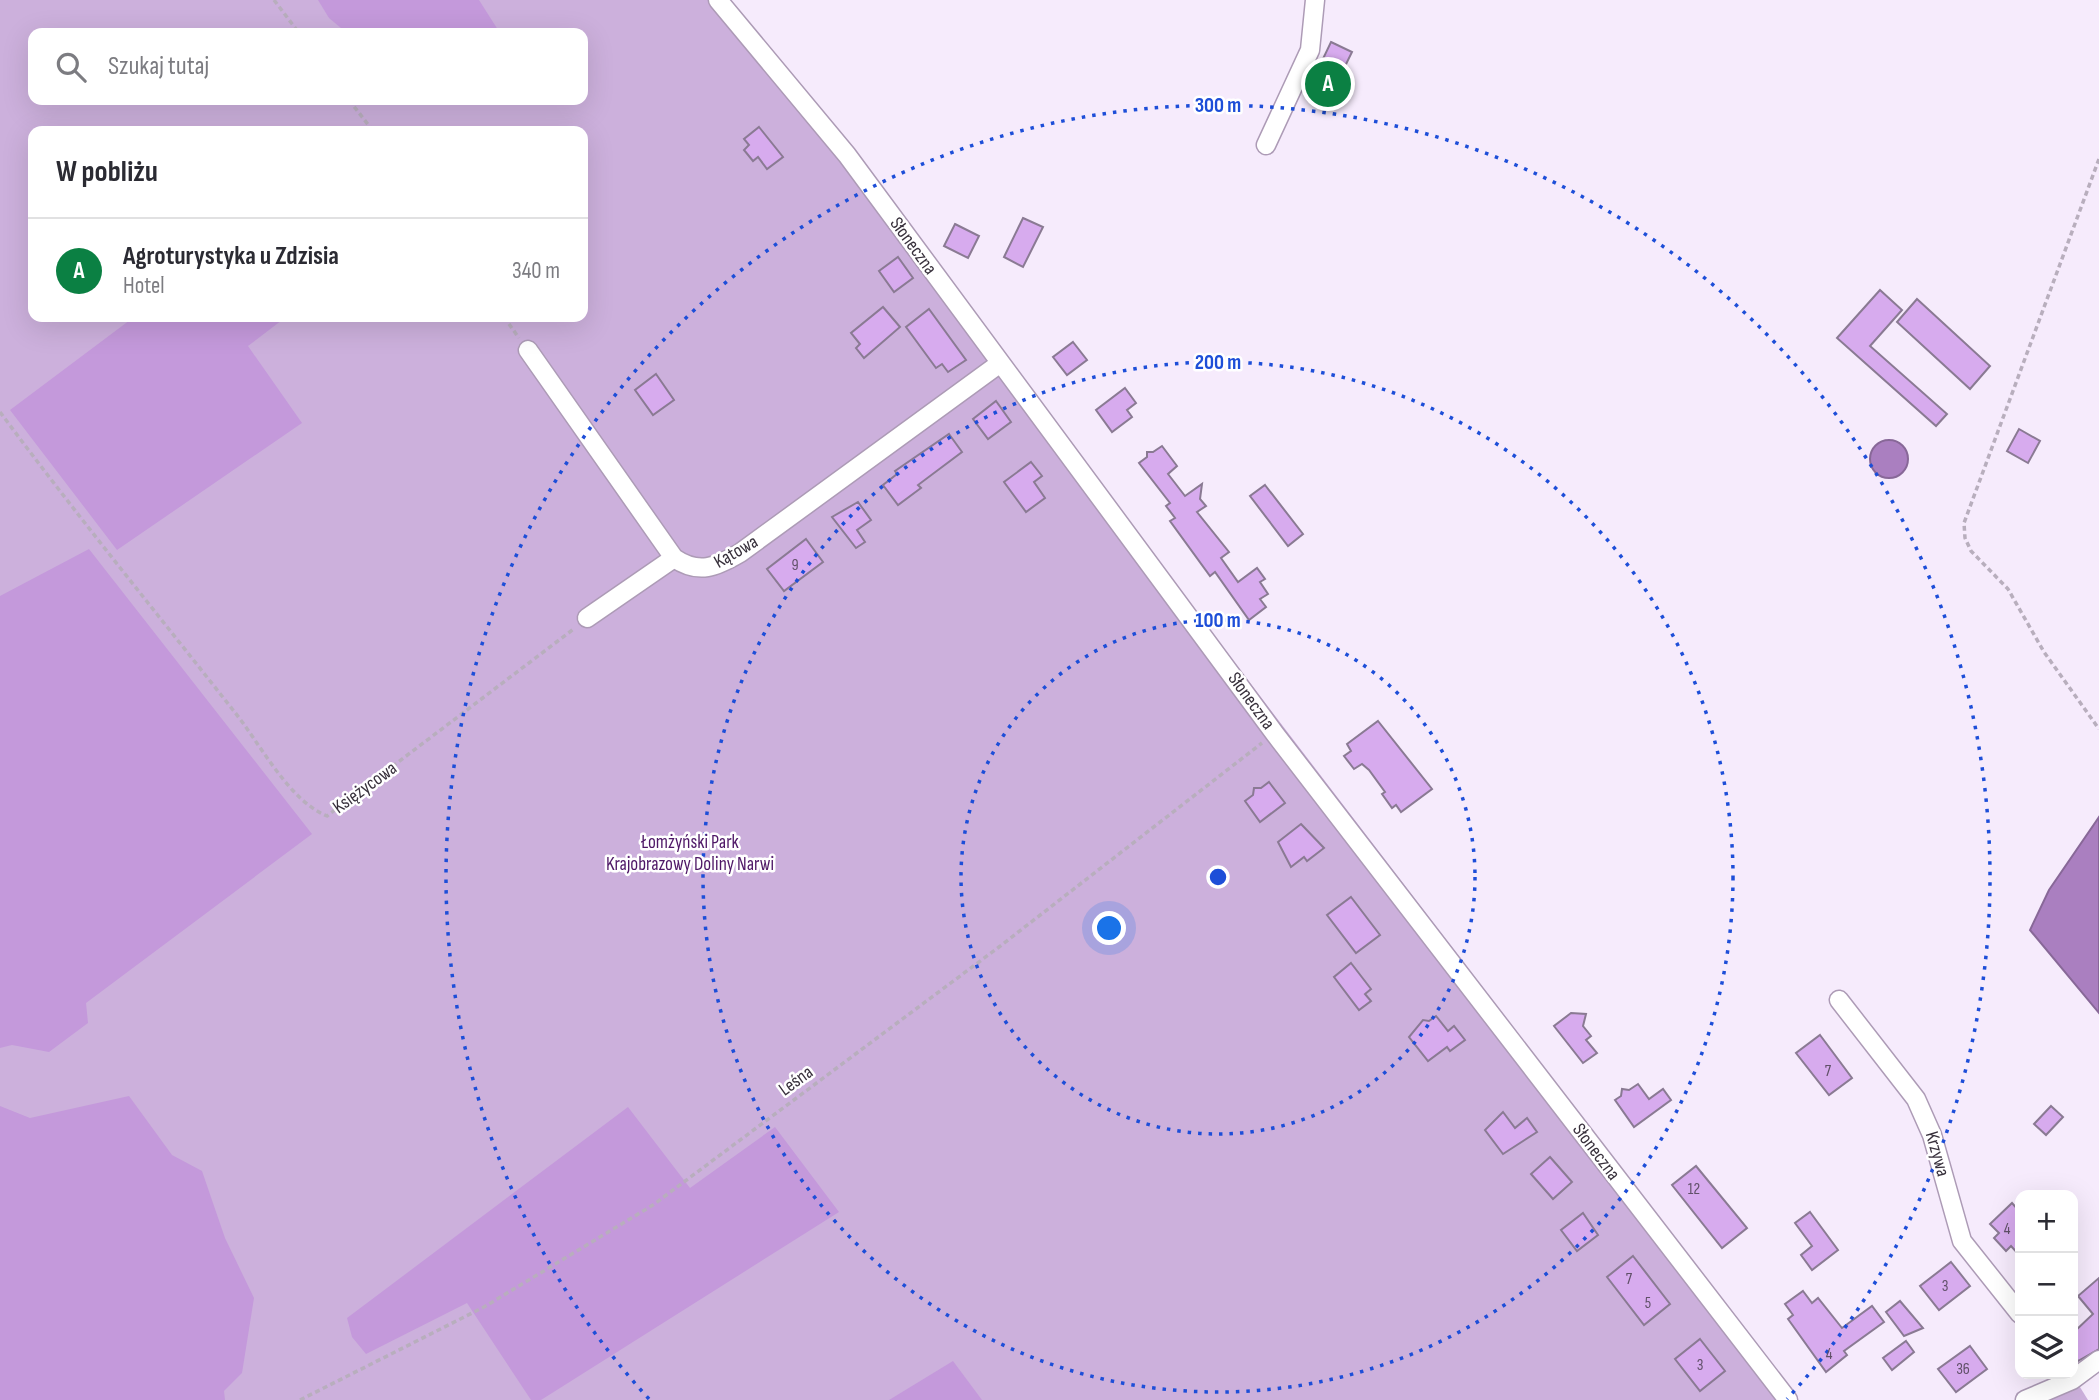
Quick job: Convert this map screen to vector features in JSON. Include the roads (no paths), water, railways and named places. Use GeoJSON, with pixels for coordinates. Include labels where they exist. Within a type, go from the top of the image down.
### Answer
{"type":"FeatureCollection","features":[{"type":"Feature","properties":{"kind":"street","name":"Słoneczna"},"geometry":{"type":"LineString","coordinates":[[718,0],[847,155],[1275,734],[1788,1400]]}},
{"type":"Feature","properties":{"kind":"street"},"geometry":{"type":"LineString","coordinates":[[1266,145],[1310,50],[1315,0]]}},
{"type":"Feature","properties":{"kind":"street"},"geometry":{"type":"LineString","coordinates":[[527,351],[674,558],[587,618]]}},
{"type":"Feature","properties":{"kind":"street","name":"Kątowa"},"geometry":{"type":"LineString","coordinates":[[674,558],[687,567],[700,569],[715,567],[740,553],[999,364]]}},
{"type":"Feature","properties":{"kind":"street","name":"Krzywa"},"geometry":{"type":"LineString","coordinates":[[1839,1000],[1916,1099],[1932,1135],[1962,1241],[2015,1308]]}},
{"type":"Feature","properties":{"kind":"street"},"geometry":{"type":"LineString","coordinates":[[2078,1372],[2099,1360]]}},
{"type":"Feature","properties":{"kind":"street"},"geometry":{"type":"LineString","coordinates":[[2025,1400],[2066,1379]]}},
{"type":"Feature","properties":{"kind":"place","name":"Agroturystyka u Zdzisia"},"geometry":{"type":"Point","coordinates":[1328,84]}},
{"type":"Feature","properties":{"kind":"park label","name":"Łomżyński Park Krajobrazowy Doliny Narwi"},"geometry":{"type":"Point","coordinates":[690,853]}}]}
